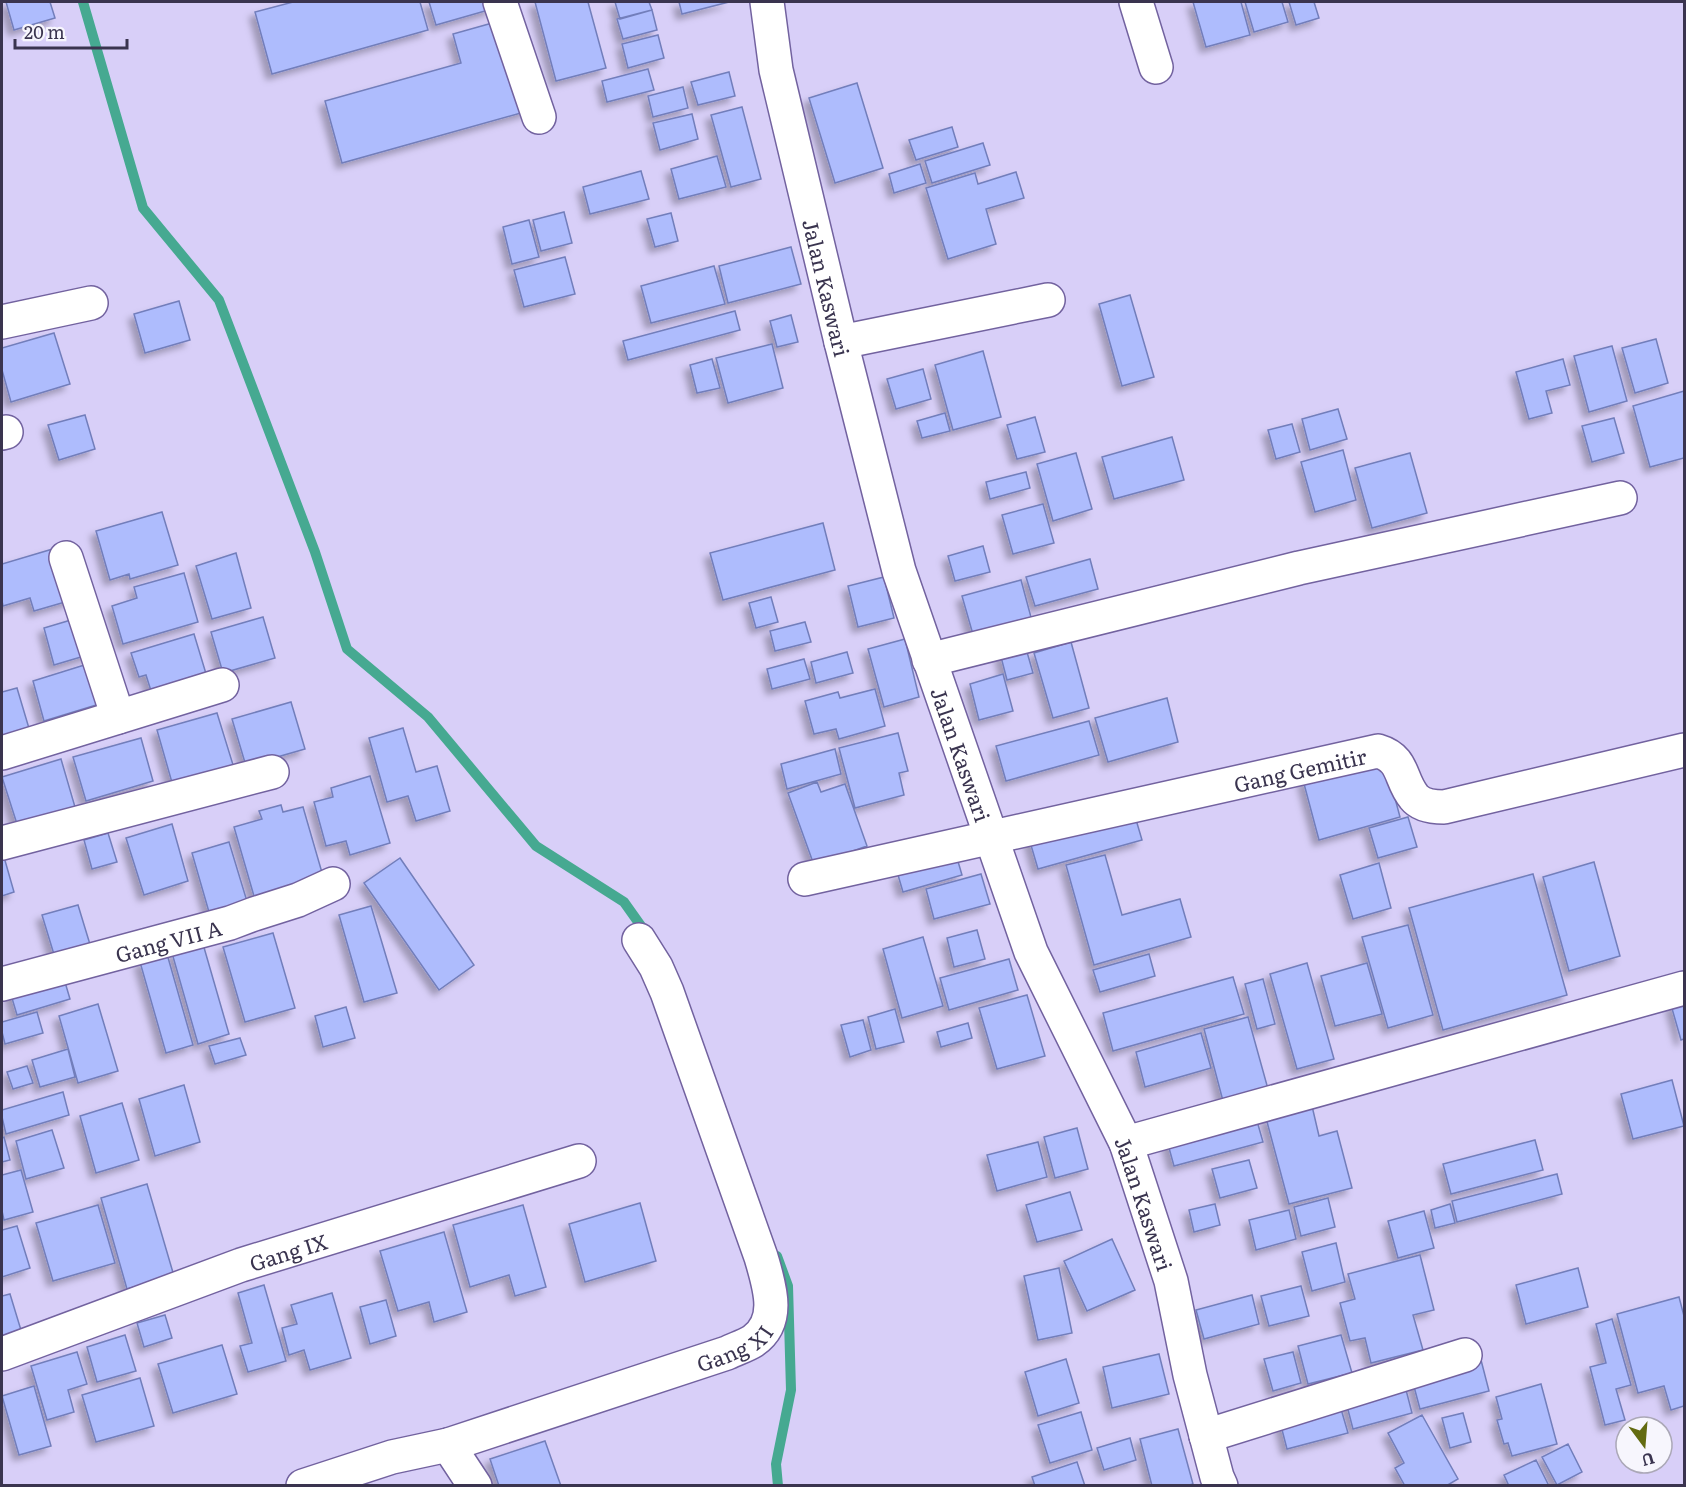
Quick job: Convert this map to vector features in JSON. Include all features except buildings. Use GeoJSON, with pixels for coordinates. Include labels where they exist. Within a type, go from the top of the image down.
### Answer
{"type":"FeatureCollection","features":[{"type":"Feature","properties":{"kind":"street"},"geometry":{"type":"LineString","coordinates":[[500,2],[539,117]]}},
{"type":"Feature","properties":{"kind":"street","name":"Jalan Kaswari"},"geometry":{"type":"LineString","coordinates":[[767,2],[776,70],[899,571],[1031,952],[1126,1143],[1171,1281],[1190,1375],[1221,1485]]}},
{"type":"Feature","properties":{"kind":"street"},"geometry":{"type":"LineString","coordinates":[[1136,2],[1156,67]]}},
{"type":"Feature","properties":{"kind":"street"},"geometry":{"type":"LineString","coordinates":[[842,342],[1048,300]]}},
{"type":"Feature","properties":{"kind":"street"},"geometry":{"type":"LineString","coordinates":[[2,322],[91,303]]}},
{"type":"Feature","properties":{"kind":"street"},"geometry":{"type":"LineString","coordinates":[[929,660],[1299,568],[1620,498]]}},
{"type":"Feature","properties":{"kind":"street"},"geometry":{"type":"LineString","coordinates":[[66,558],[118,717]]}},
{"type":"Feature","properties":{"kind":"street"},"geometry":{"type":"LineString","coordinates":[[2,753],[222,685]]}},
{"type":"Feature","properties":{"kind":"street","name":"Gang Gemitir"},"geometry":{"type":"LineString","coordinates":[[805,879],[1377,751],[1389,754],[1396,762],[1414,798],[1428,806],[1444,807],[1684,750]]}},
{"type":"Feature","properties":{"kind":"street"},"geometry":{"type":"LineString","coordinates":[[2,843],[272,772]]}},
{"type":"Feature","properties":{"kind":"street","name":"Gang VII A"},"geometry":{"type":"LineString","coordinates":[[2,984],[230,923],[298,900],[333,884]]}},
{"type":"Feature","properties":{"kind":"street","name":"Gang XI"},"geometry":{"type":"LineString","coordinates":[[303,1485],[392,1457],[448,1446],[727,1353],[753,1341],[765,1329],[770,1318],[772,1300],[761,1257],[667,992],[656,967],[639,940]]}},
{"type":"Feature","properties":{"kind":"street"},"geometry":{"type":"LineString","coordinates":[[1126,1143],[1684,988]]}},
{"type":"Feature","properties":{"kind":"street","name":"Gang IX"},"geometry":{"type":"LineString","coordinates":[[2,1354],[241,1265],[579,1161]]}},
{"type":"Feature","properties":{"kind":"street"},"geometry":{"type":"LineString","coordinates":[[1206,1436],[1465,1355]]}},
{"type":"Feature","properties":{"kind":"street"},"geometry":{"type":"LineString","coordinates":[[448,1446],[475,1485]]}},
{"type":"Feature","properties":{"kind":"waterway"},"geometry":{"type":"LineString","coordinates":[[83,2],[143,208],[219,300],[315,552],[347,649],[428,717],[536,846],[624,902],[646,933]]}},
{"type":"Feature","properties":{"kind":"waterway"},"geometry":{"type":"LineString","coordinates":[[777,1256],[788,1286],[791,1390],[776,1464],[778,1486]]}}]}
